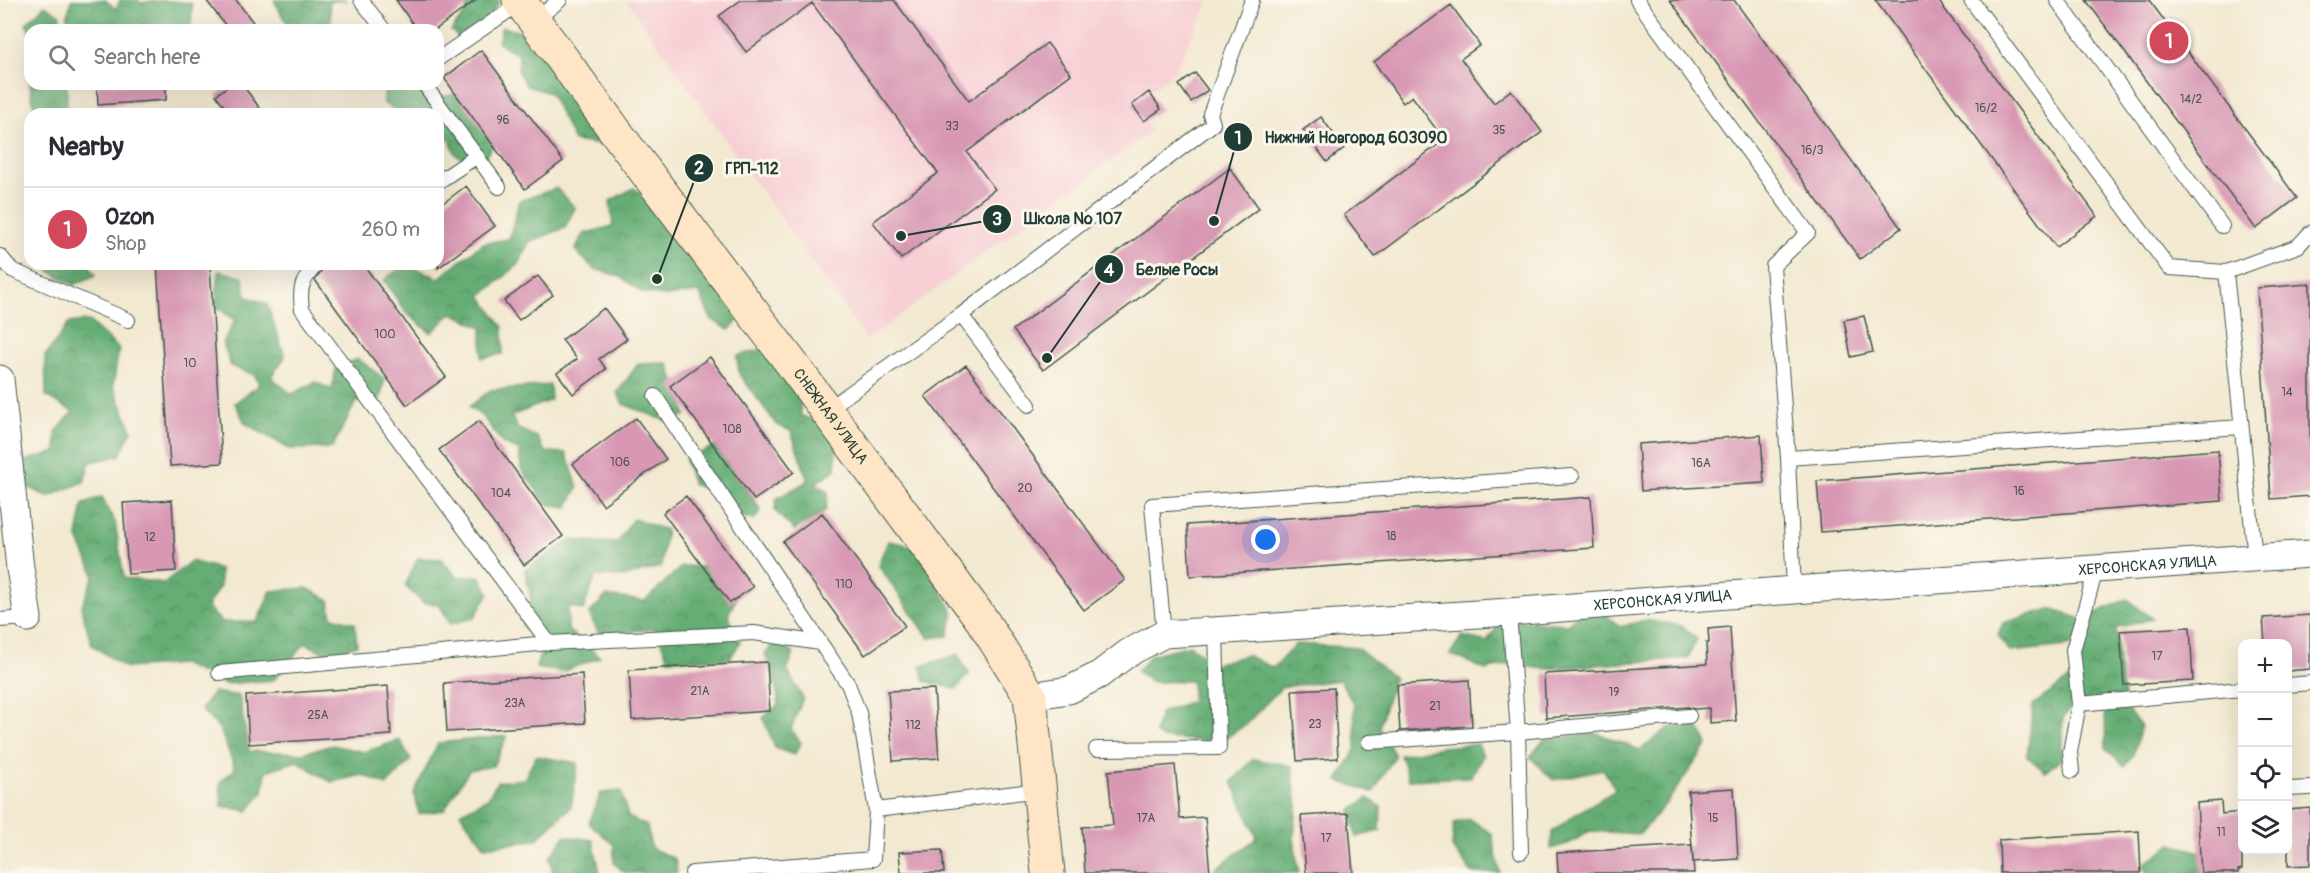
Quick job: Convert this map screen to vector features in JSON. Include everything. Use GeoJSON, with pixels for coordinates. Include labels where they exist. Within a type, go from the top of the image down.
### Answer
{"type":"FeatureCollection","features":[{"type":"Feature","properties":{"kind":"street","name":"СНЕЖНАЯ УЛИЦА"},"geometry":{"type":"LineString","coordinates":[[524,8],[982,620],[1030,696],[1048,873]]}},
{"type":"Feature","properties":{"kind":"street"},"geometry":{"type":"LineString","coordinates":[[0,380],[20,568],[28,618]]}},
{"type":"Feature","properties":{"kind":"street","name":"ХЕРСОНСКАЯ УЛИЦА"},"geometry":{"type":"LineString","coordinates":[[1030,696],[1069,690],[1100,675],[1128,653],[1164,634],[1509,612],[2310,554]]}},
{"type":"Feature","properties":{"kind":"lane"},"geometry":{"type":"LineString","coordinates":[[361,0],[379,24]]}},
{"type":"Feature","properties":{"kind":"lane"},"geometry":{"type":"LineString","coordinates":[[444,55],[524,8],[560,0]]}},
{"type":"Feature","properties":{"kind":"lane"},"geometry":{"type":"LineString","coordinates":[[826,410],[961,315],[1213,124],[1210,114],[1252,0]]}},
{"type":"Feature","properties":{"kind":"lane"},"geometry":{"type":"LineString","coordinates":[[1636,0],[1808,232],[1773,266],[1788,458],[1794,590]]}},
{"type":"Feature","properties":{"kind":"lane"},"geometry":{"type":"LineString","coordinates":[[1971,0],[2169,268],[2226,272],[2304,248],[2310,233]]}},
{"type":"Feature","properties":{"kind":"lane"},"geometry":{"type":"LineString","coordinates":[[2058,0],[2222,226]]}},
{"type":"Feature","properties":{"kind":"lane"},"geometry":{"type":"LineString","coordinates":[[428,90],[442,108]]}},
{"type":"Feature","properties":{"kind":"lane"},"geometry":{"type":"LineString","coordinates":[[444,111],[499,187]]}},
{"type":"Feature","properties":{"kind":"lane"},"geometry":{"type":"LineString","coordinates":[[444,178],[477,156]]}},
{"type":"Feature","properties":{"kind":"lane"},"geometry":{"type":"LineString","coordinates":[[0,256],[12,270],[128,320]]}},
{"type":"Feature","properties":{"kind":"lane"},"geometry":{"type":"LineString","coordinates":[[312,270],[302,281],[300,296],[302,309],[549,643]]}},
{"type":"Feature","properties":{"kind":"lane"},"geometry":{"type":"LineString","coordinates":[[2226,272],[2254,558]]}},
{"type":"Feature","properties":{"kind":"lane"},"geometry":{"type":"LineString","coordinates":[[961,315],[1029,405]]}},
{"type":"Feature","properties":{"kind":"lane"},"geometry":{"type":"LineString","coordinates":[[655,396],[848,684],[859,712],[876,810],[873,859],[693,873]]}},
{"type":"Feature","properties":{"kind":"lane"},"geometry":{"type":"LineString","coordinates":[[1788,458],[2241,427]]}},
{"type":"Feature","properties":{"kind":"lane"},"geometry":{"type":"LineString","coordinates":[[1164,634],[1152,505],[1572,476]]}},
{"type":"Feature","properties":{"kind":"lane"},"geometry":{"type":"LineString","coordinates":[[2072,771],[2070,752],[2079,704],[2073,650],[2096,570]]}},
{"type":"Feature","properties":{"kind":"lane"},"geometry":{"type":"LineString","coordinates":[[1509,612],[1518,732],[1521,852]]}},
{"type":"Feature","properties":{"kind":"lane"},"geometry":{"type":"LineString","coordinates":[[0,620],[28,618]]}},
{"type":"Feature","properties":{"kind":"lane"},"geometry":{"type":"LineString","coordinates":[[1096,748],[1220,748],[1216,630]]}},
{"type":"Feature","properties":{"kind":"lane"},"geometry":{"type":"LineString","coordinates":[[219,673],[549,643],[754,633],[820,643]]}},
{"type":"Feature","properties":{"kind":"lane"},"geometry":{"type":"LineString","coordinates":[[2292,685],[2310,683]]}},
{"type":"Feature","properties":{"kind":"lane"},"geometry":{"type":"LineString","coordinates":[[2079,704],[2238,689]]}},
{"type":"Feature","properties":{"kind":"lane"},"geometry":{"type":"LineString","coordinates":[[1369,742],[1518,732],[1689,716]]}},
{"type":"Feature","properties":{"kind":"lane"},"geometry":{"type":"LineString","coordinates":[[2292,789],[2310,788]]}},
{"type":"Feature","properties":{"kind":"lane"},"geometry":{"type":"LineString","coordinates":[[876,810],[1040,790]]}},
{"type":"Feature","properties":{"kind":"shaded area"},"geometry":{"type":"Polygon","coordinates":[[[626,0],[1210,0],[1174,72],[1149,92],[1161,109],[1144,121],[1151,131],[867,340],[626,0]]]}},
{"type":"Feature","properties":{"kind":"green space"},"geometry":{"type":"Polygon","coordinates":[[[71,0],[105,0],[116,9],[120,0],[138,0],[141,3],[167,1],[192,4],[191,24],[66,23],[71,0]]]}},
{"type":"Feature","properties":{"kind":"green space"},"geometry":{"type":"Polygon","coordinates":[[[274,0],[347,0],[329,1],[331,24],[288,24],[274,0]]]}},
{"type":"Feature","properties":{"kind":"green space"},"geometry":{"type":"Polygon","coordinates":[[[462,0],[500,0],[488,21],[462,40],[451,31],[468,9],[462,0]]]}},
{"type":"Feature","properties":{"kind":"green space"},"geometry":{"type":"Polygon","coordinates":[[[45,5],[60,15],[59,24],[26,24],[45,5]]]}},
{"type":"Feature","properties":{"kind":"green space"},"geometry":{"type":"Polygon","coordinates":[[[502,27],[530,34],[600,121],[600,145],[574,141],[550,93],[527,86],[518,72],[519,56],[498,42],[502,27]]]}},
{"type":"Feature","properties":{"kind":"green space"},"geometry":{"type":"Polygon","coordinates":[[[31,90],[67,90],[66,108],[34,108],[31,90]]]}},
{"type":"Feature","properties":{"kind":"green space"},"geometry":{"type":"Polygon","coordinates":[[[384,90],[418,90],[425,99],[456,94],[495,142],[479,166],[456,155],[449,138],[444,136],[444,108],[393,108],[384,104],[384,90]]]}},
{"type":"Feature","properties":{"kind":"green space"},"geometry":{"type":"Polygon","coordinates":[[[556,188],[575,208],[565,228],[529,242],[519,264],[481,296],[503,327],[503,354],[482,358],[482,327],[452,313],[431,333],[406,313],[384,280],[397,270],[420,270],[439,278],[483,243],[509,239],[519,201],[556,188]]]}},
{"type":"Feature","properties":{"kind":"green space"},"geometry":{"type":"Polygon","coordinates":[[[634,188],[683,233],[694,265],[732,295],[737,322],[729,330],[711,319],[699,292],[666,296],[643,293],[619,276],[594,269],[575,250],[583,234],[613,226],[610,201],[634,188]]]}},
{"type":"Feature","properties":{"kind":"green space"},"geometry":{"type":"Polygon","coordinates":[[[92,270],[96,275],[74,285],[49,271],[92,270]]]}},
{"type":"Feature","properties":{"kind":"green space"},"geometry":{"type":"Polygon","coordinates":[[[219,271],[243,277],[246,296],[267,304],[285,357],[271,377],[292,394],[315,382],[332,390],[336,368],[358,359],[385,379],[380,399],[356,402],[332,448],[289,449],[245,423],[235,403],[259,385],[255,375],[231,366],[223,343],[235,320],[215,306],[219,271]]]}},
{"type":"Feature","properties":{"kind":"green space"},"geometry":{"type":"Polygon","coordinates":[[[89,321],[119,349],[113,386],[132,430],[119,456],[90,462],[84,482],[48,497],[28,487],[23,461],[56,452],[56,432],[73,412],[46,396],[45,356],[69,323],[89,321]]]}},
{"type":"Feature","properties":{"kind":"green space"},"geometry":{"type":"Polygon","coordinates":[[[767,348],[800,399],[801,416],[819,421],[836,444],[836,469],[816,483],[828,492],[826,510],[794,530],[775,511],[776,499],[808,481],[791,431],[777,425],[739,374],[737,356],[767,348]]]}},
{"type":"Feature","properties":{"kind":"green space"},"geometry":{"type":"Polygon","coordinates":[[[668,363],[686,415],[669,422],[623,404],[617,393],[638,364],[668,363]]]}},
{"type":"Feature","properties":{"kind":"green space"},"geometry":{"type":"Polygon","coordinates":[[[550,385],[551,400],[511,416],[518,429],[537,437],[545,452],[566,453],[578,487],[567,508],[547,504],[521,469],[519,450],[503,444],[483,417],[469,407],[491,390],[550,385]]]}},
{"type":"Feature","properties":{"kind":"green space"},"geometry":{"type":"Polygon","coordinates":[[[715,446],[761,510],[754,520],[724,513],[710,490],[693,485],[685,460],[715,446]]]}},
{"type":"Feature","properties":{"kind":"green space"},"geometry":{"type":"Polygon","coordinates":[[[102,497],[115,522],[124,578],[164,583],[191,561],[220,569],[220,586],[207,606],[221,622],[257,622],[271,591],[307,588],[329,600],[332,617],[355,623],[357,645],[328,655],[305,643],[274,680],[225,684],[182,664],[126,668],[92,645],[81,608],[94,575],[77,536],[83,504],[102,497]]]}},
{"type":"Feature","properties":{"kind":"green space"},"geometry":{"type":"Polygon","coordinates":[[[633,519],[666,530],[661,567],[622,577],[596,576],[583,610],[568,606],[568,630],[600,657],[562,672],[536,668],[541,652],[522,625],[531,598],[525,570],[571,540],[617,543],[633,519]]]}},
{"type":"Feature","properties":{"kind":"green space"},"geometry":{"type":"Polygon","coordinates":[[[888,541],[914,546],[954,613],[948,636],[929,638],[878,565],[888,541]]]}},
{"type":"Feature","properties":{"kind":"green space"},"geometry":{"type":"Polygon","coordinates":[[[418,558],[441,559],[457,577],[480,576],[489,593],[474,618],[450,624],[439,604],[423,603],[405,586],[418,558]]]}},
{"type":"Feature","properties":{"kind":"green space"},"geometry":{"type":"Polygon","coordinates":[[[682,566],[726,568],[743,586],[728,615],[740,642],[730,659],[668,659],[656,629],[599,634],[589,614],[606,596],[645,601],[682,566]]]}},
{"type":"Feature","properties":{"kind":"green space"},"geometry":{"type":"Polygon","coordinates":[[[2127,599],[2152,619],[2116,628],[2126,709],[2141,726],[2133,755],[2124,766],[2106,748],[2105,711],[2080,699],[2063,718],[2061,759],[2045,772],[2027,756],[2033,705],[2078,673],[2076,645],[2010,652],[1998,635],[2003,623],[2050,609],[2082,619],[2127,599]]]}},
{"type":"Feature","properties":{"kind":"green space"},"geometry":{"type":"Polygon","coordinates":[[[1601,610],[1620,627],[1645,620],[1682,626],[1697,639],[1688,658],[1545,669],[1509,664],[1486,670],[1450,654],[1462,636],[1487,642],[1501,620],[1567,624],[1582,611],[1601,610]]]}},
{"type":"Feature","properties":{"kind":"green space"},"geometry":{"type":"Polygon","coordinates":[[[776,640],[794,653],[787,670],[803,698],[791,729],[801,743],[794,755],[775,748],[763,718],[779,704],[774,676],[765,654],[776,640]]]}},
{"type":"Feature","properties":{"kind":"green space"},"geometry":{"type":"Polygon","coordinates":[[[1296,644],[1357,648],[1394,678],[1379,727],[1395,756],[1373,792],[1338,781],[1356,748],[1354,705],[1340,680],[1282,687],[1245,725],[1220,742],[1161,738],[1155,734],[1160,713],[1192,701],[1192,681],[1153,682],[1137,671],[1151,655],[1190,645],[1214,664],[1247,655],[1273,668],[1296,644]]]}},
{"type":"Feature","properties":{"kind":"green space"},"geometry":{"type":"Polygon","coordinates":[[[958,654],[969,674],[956,689],[925,681],[920,667],[958,654]]]}},
{"type":"Feature","properties":{"kind":"green space"},"geometry":{"type":"Polygon","coordinates":[[[213,692],[239,696],[249,751],[302,753],[333,745],[364,752],[400,740],[411,760],[387,785],[363,775],[331,782],[297,761],[266,771],[263,792],[248,811],[222,806],[220,782],[235,769],[220,729],[201,710],[213,692]]]}},
{"type":"Feature","properties":{"kind":"green space"},"geometry":{"type":"Polygon","coordinates":[[[1697,726],[1708,744],[1667,802],[1640,834],[1590,831],[1570,843],[1551,849],[1552,832],[1577,813],[1616,790],[1603,769],[1553,780],[1530,757],[1544,740],[1597,733],[1640,750],[1670,727],[1697,726]]]}},
{"type":"Feature","properties":{"kind":"green space"},"geometry":{"type":"Polygon","coordinates":[[[507,736],[493,766],[469,770],[444,810],[419,814],[414,793],[438,743],[507,736]]]}},
{"type":"Feature","properties":{"kind":"green space"},"geometry":{"type":"Polygon","coordinates":[[[1478,744],[1483,756],[1471,777],[1409,780],[1400,755],[1441,747],[1478,744]]]}},
{"type":"Feature","properties":{"kind":"green space"},"geometry":{"type":"Polygon","coordinates":[[[536,756],[578,763],[571,807],[536,840],[485,847],[460,813],[488,798],[497,782],[524,779],[536,756]]]}},
{"type":"Feature","properties":{"kind":"green space"},"geometry":{"type":"Polygon","coordinates":[[[1253,759],[1292,766],[1297,806],[1294,839],[1299,873],[1216,873],[1215,869],[1257,838],[1232,782],[1253,759]]]}},
{"type":"Feature","properties":{"kind":"green space"},"geometry":{"type":"Polygon","coordinates":[[[621,791],[628,817],[647,826],[651,848],[675,859],[677,873],[625,873],[614,863],[614,845],[589,823],[601,793],[621,791]]]}},
{"type":"Feature","properties":{"kind":"green space"},"geometry":{"type":"Polygon","coordinates":[[[1368,798],[1381,807],[1380,831],[1356,837],[1351,810],[1368,798]]]}},
{"type":"Feature","properties":{"kind":"green space"},"geometry":{"type":"Polygon","coordinates":[[[1470,819],[1492,834],[1500,873],[1472,873],[1452,847],[1454,823],[1470,819]]]}},
{"type":"Feature","properties":{"kind":"green space"},"geometry":{"type":"Polygon","coordinates":[[[565,836],[593,840],[600,873],[553,873],[550,857],[565,836]]]}},
{"type":"Feature","properties":{"kind":"green space"},"geometry":{"type":"Polygon","coordinates":[[[2172,844],[2200,852],[2208,873],[2147,873],[2144,864],[2172,844]]]}},
{"type":"Feature","properties":{"kind":"building"},"geometry":{"type":"Polygon","coordinates":[[[206,0],[236,0],[254,24],[224,24],[206,0]]]}},
{"type":"Feature","properties":{"kind":"building"},"geometry":{"type":"Polygon","coordinates":[[[396,0],[476,0],[443,24],[413,24],[396,0]]]}},
{"type":"Feature","properties":{"kind":"building"},"geometry":{"type":"Polygon","coordinates":[[[741,0],[894,0],[969,101],[1047,43],[1071,74],[967,152],[995,189],[901,259],[873,222],[938,173],[812,3],[746,52],[719,16],[741,0]]]}},
{"type":"Feature","properties":{"kind":"building"},"geometry":{"type":"Polygon","coordinates":[[[1670,0],[1734,0],[1901,228],[1860,259],[1670,0]]]}},
{"type":"Feature","properties":{"kind":"building"},"geometry":{"type":"Polygon","coordinates":[[[1875,0],[1938,0],[2097,216],[2056,247],[1875,0]]]}},
{"type":"Feature","properties":{"kind":"building"},"geometry":{"type":"Polygon","coordinates":[[[2086,0],[2149,0],[2297,198],[2256,229],[2086,0]]]}},
{"type":"Feature","properties":{"kind":"building"},"geometry":{"type":"Polygon","coordinates":[[[1451,5],[1480,45],[1461,59],[1494,103],[1511,90],[1542,132],[1375,257],[1344,215],[1444,140],[1412,96],[1403,103],[1374,62],[1451,5]]]}},
{"type":"Feature","properties":{"kind":"building"},"geometry":{"type":"Polygon","coordinates":[[[481,50],[563,161],[525,189],[444,78],[481,50]]]}},
{"type":"Feature","properties":{"kind":"building"},"geometry":{"type":"Polygon","coordinates":[[[1195,73],[1208,90],[1191,102],[1179,85],[1195,73]]]}},
{"type":"Feature","properties":{"kind":"building"},"geometry":{"type":"Polygon","coordinates":[[[97,90],[166,90],[166,100],[98,105],[97,90]]]}},
{"type":"Feature","properties":{"kind":"building"},"geometry":{"type":"Polygon","coordinates":[[[223,90],[246,90],[260,108],[226,108],[216,95],[223,90]]]}},
{"type":"Feature","properties":{"kind":"building"},"geometry":{"type":"Polygon","coordinates":[[[1149,92],[1161,109],[1144,121],[1132,105],[1149,92]]]}},
{"type":"Feature","properties":{"kind":"building"},"geometry":{"type":"Polygon","coordinates":[[[1321,117],[1344,148],[1327,162],[1303,130],[1321,117]]]}},
{"type":"Feature","properties":{"kind":"building"},"geometry":{"type":"Polygon","coordinates":[[[1230,168],[1259,208],[1043,370],[1013,330],[1230,168]]]}},
{"type":"Feature","properties":{"kind":"building"},"geometry":{"type":"Polygon","coordinates":[[[466,186],[495,226],[444,264],[444,202],[466,186]]]}},
{"type":"Feature","properties":{"kind":"building"},"geometry":{"type":"Polygon","coordinates":[[[157,270],[210,270],[222,463],[170,466],[157,270]]]}},
{"type":"Feature","properties":{"kind":"building"},"geometry":{"type":"Polygon","coordinates":[[[322,270],[367,270],[446,377],[407,405],[315,280],[322,270]]]}},
{"type":"Feature","properties":{"kind":"building"},"geometry":{"type":"Polygon","coordinates":[[[538,276],[553,295],[519,320],[504,301],[538,276]]]}},
{"type":"Feature","properties":{"kind":"building"},"geometry":{"type":"Polygon","coordinates":[[[2310,284],[2310,496],[2271,499],[2257,288],[2310,284]]]}},
{"type":"Feature","properties":{"kind":"building"},"geometry":{"type":"Polygon","coordinates":[[[604,308],[627,339],[599,359],[606,369],[573,394],[557,373],[577,359],[562,340],[604,308]]]}},
{"type":"Feature","properties":{"kind":"building"},"geometry":{"type":"Polygon","coordinates":[[[1864,316],[1873,352],[1851,357],[1844,320],[1864,316]]]}},
{"type":"Feature","properties":{"kind":"building"},"geometry":{"type":"Polygon","coordinates":[[[710,357],[794,472],[754,500],[670,386],[710,357]]]}},
{"type":"Feature","properties":{"kind":"building"},"geometry":{"type":"Polygon","coordinates":[[[966,365],[1125,580],[1084,610],[925,396],[966,365]]]}},
{"type":"Feature","properties":{"kind":"building"},"geometry":{"type":"Polygon","coordinates":[[[636,418],[666,459],[603,505],[573,464],[636,418]]]}},
{"type":"Feature","properties":{"kind":"building"},"geometry":{"type":"Polygon","coordinates":[[[479,421],[563,536],[524,565],[439,450],[479,421]]]}},
{"type":"Feature","properties":{"kind":"building"},"geometry":{"type":"Polygon","coordinates":[[[1761,435],[1764,483],[1641,491],[1638,444],[1761,435]]]}},
{"type":"Feature","properties":{"kind":"building"},"geometry":{"type":"Polygon","coordinates":[[[2218,450],[2222,501],[1821,532],[1817,481],[2218,450]]]}},
{"type":"Feature","properties":{"kind":"building"},"geometry":{"type":"Polygon","coordinates":[[[686,496],[753,587],[730,603],[663,513],[686,496]]]}},
{"type":"Feature","properties":{"kind":"building"},"geometry":{"type":"Polygon","coordinates":[[[1591,497],[1594,548],[1190,576],[1187,525],[1591,497]]]}},
{"type":"Feature","properties":{"kind":"building"},"geometry":{"type":"Polygon","coordinates":[[[172,500],[176,571],[128,574],[123,503],[172,500]]]}},
{"type":"Feature","properties":{"kind":"building"},"geometry":{"type":"Polygon","coordinates":[[[822,513],[905,626],[865,655],[783,542],[822,513]]]}},
{"type":"Feature","properties":{"kind":"building"},"geometry":{"type":"Polygon","coordinates":[[[2310,615],[2310,669],[2292,671],[2292,639],[2265,639],[2263,618],[2310,615]]]}},
{"type":"Feature","properties":{"kind":"building"},"geometry":{"type":"Polygon","coordinates":[[[1730,627],[1736,721],[1710,723],[1710,708],[1688,707],[1546,718],[1544,674],[1707,664],[1708,629],[1730,627]]]}},
{"type":"Feature","properties":{"kind":"building"},"geometry":{"type":"Polygon","coordinates":[[[2190,627],[2193,681],[2124,685],[2120,631],[2190,627]]]}},
{"type":"Feature","properties":{"kind":"building"},"geometry":{"type":"Polygon","coordinates":[[[767,662],[770,711],[632,720],[629,670],[767,662]]]}},
{"type":"Feature","properties":{"kind":"building"},"geometry":{"type":"Polygon","coordinates":[[[582,674],[585,723],[447,732],[444,683],[582,674]]]}},
{"type":"Feature","properties":{"kind":"building"},"geometry":{"type":"Polygon","coordinates":[[[1469,680],[1472,726],[1400,731],[1397,685],[1469,680]]]}},
{"type":"Feature","properties":{"kind":"building"},"geometry":{"type":"Polygon","coordinates":[[[388,686],[391,735],[249,744],[246,696],[388,686]]]}},
{"type":"Feature","properties":{"kind":"building"},"geometry":{"type":"Polygon","coordinates":[[[1334,688],[1338,758],[1297,761],[1292,690],[1334,688]]]}},
{"type":"Feature","properties":{"kind":"building"},"geometry":{"type":"Polygon","coordinates":[[[934,689],[939,758],[893,761],[888,691],[934,689]]]}},
{"type":"Feature","properties":{"kind":"building"},"geometry":{"type":"Polygon","coordinates":[[[1175,765],[1180,819],[1205,817],[1210,873],[1085,873],[1082,827],[1113,825],[1108,771],[1175,765]]]}},
{"type":"Feature","properties":{"kind":"building"},"geometry":{"type":"Polygon","coordinates":[[[1734,788],[1738,859],[1693,862],[1688,791],[1734,788]]]}},
{"type":"Feature","properties":{"kind":"building"},"geometry":{"type":"Polygon","coordinates":[[[2221,801],[2222,814],[2238,812],[2238,855],[2242,855],[2242,869],[2238,870],[2238,873],[2201,873],[2197,803],[2221,801]]]}},
{"type":"Feature","properties":{"kind":"building"},"geometry":{"type":"Polygon","coordinates":[[[2310,808],[2310,865],[2288,866],[2288,855],[2292,855],[2292,810],[2310,808]]]}},
{"type":"Feature","properties":{"kind":"building"},"geometry":{"type":"Polygon","coordinates":[[[1348,813],[1353,873],[1306,873],[1301,816],[1348,813]]]}},
{"type":"Feature","properties":{"kind":"building"},"geometry":{"type":"Polygon","coordinates":[[[2139,831],[2141,873],[2000,873],[1999,840],[2139,831]]]}},
{"type":"Feature","properties":{"kind":"building"},"geometry":{"type":"Polygon","coordinates":[[[1692,845],[1694,873],[1558,873],[1557,853],[1692,845]]]}},
{"type":"Feature","properties":{"kind":"building"},"geometry":{"type":"Polygon","coordinates":[[[942,850],[944,873],[901,873],[899,852],[942,850]]]}},
{"type":"Feature","properties":{"kind":"place","name":"Ozon"},"geometry":{"type":"Point","coordinates":[2169,41]}},
{"type":"Feature","properties":{"kind":"place","name":"Нижний Новгород 603090"},"geometry":{"type":"Point","coordinates":[1214,221]}},
{"type":"Feature","properties":{"kind":"place","name":"Школа № 107"},"geometry":{"type":"Point","coordinates":[901,236]}},
{"type":"Feature","properties":{"kind":"place","name":"ГРП-112"},"geometry":{"type":"Point","coordinates":[657,279]}},
{"type":"Feature","properties":{"kind":"place","name":"Белые Росы"},"geometry":{"type":"Point","coordinates":[1047,358]}}]}
